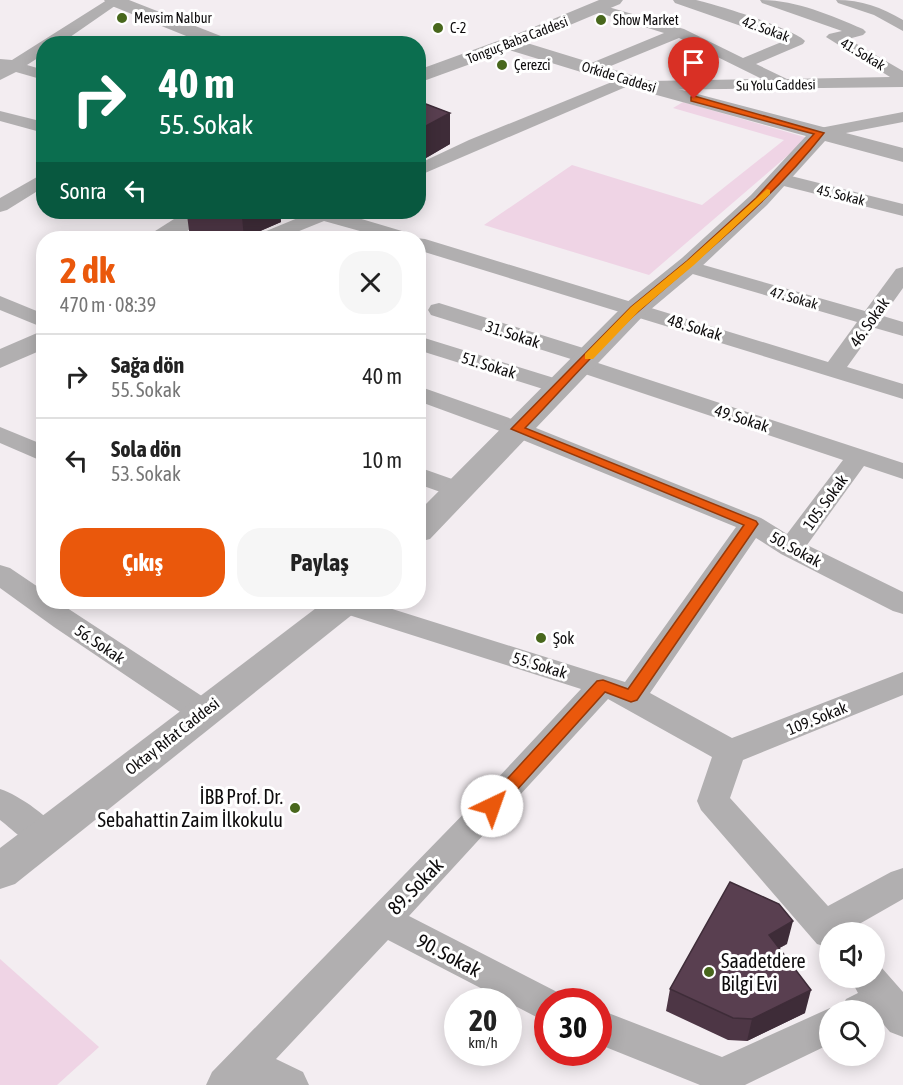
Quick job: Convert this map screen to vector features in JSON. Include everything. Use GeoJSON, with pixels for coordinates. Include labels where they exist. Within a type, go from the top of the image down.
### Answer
{"type":"FeatureCollection","features":[{"type":"Feature","properties":{"kind":"street"},"geometry":{"type":"LineString","coordinates":[[61,36],[114,0],[204,36]]}},
{"type":"Feature","properties":{"kind":"street","name":"42. Sokak"},"geometry":{"type":"LineString","coordinates":[[680,0],[779,32],[797,41],[744,63]]}},
{"type":"Feature","properties":{"kind":"street","name":"41. Sokak"},"geometry":{"type":"LineString","coordinates":[[767,0],[825,18],[858,32],[834,37],[903,80]]}},
{"type":"Feature","properties":{"kind":"street"},"geometry":{"type":"LineString","coordinates":[[843,0],[879,12],[903,26]]}},
{"type":"Feature","properties":{"kind":"street"},"geometry":{"type":"LineString","coordinates":[[606,4],[679,32],[784,84]]}},
{"type":"Feature","properties":{"kind":"street","name":"Tonguç Baba Caddesi"},"geometry":{"type":"LineString","coordinates":[[426,73],[510,44],[606,4]]}},
{"type":"Feature","properties":{"kind":"street"},"geometry":{"type":"LineString","coordinates":[[879,12],[903,9]]}},
{"type":"Feature","properties":{"kind":"street"},"geometry":{"type":"LineString","coordinates":[[590,69],[679,32]]}},
{"type":"Feature","properties":{"kind":"street","name":"Orkide Caddesi"},"geometry":{"type":"LineString","coordinates":[[510,44],[649,86],[903,155]]}},
{"type":"Feature","properties":{"kind":"street"},"geometry":{"type":"LineString","coordinates":[[0,75],[7,64],[36,51]]}},
{"type":"Feature","properties":{"kind":"street"},"geometry":{"type":"LineString","coordinates":[[7,64],[36,73]]}},
{"type":"Feature","properties":{"kind":"street"},"geometry":{"type":"LineString","coordinates":[[426,167],[629,80]]}},
{"type":"Feature","properties":{"kind":"street","name":"Su Yolu Caddesi"},"geometry":{"type":"LineString","coordinates":[[649,86],[903,80]]}},
{"type":"Feature","properties":{"kind":"street"},"geometry":{"type":"LineString","coordinates":[[0,116],[36,126]]}},
{"type":"Feature","properties":{"kind":"street"},"geometry":{"type":"LineString","coordinates":[[426,523],[635,309],[759,200],[820,133],[903,117]]}},
{"type":"Feature","properties":{"kind":"street"},"geometry":{"type":"LineString","coordinates":[[456,137],[476,144]]}},
{"type":"Feature","properties":{"kind":"street","name":"45. Sokak"},"geometry":{"type":"LineString","coordinates":[[779,179],[903,210]]}},
{"type":"Feature","properties":{"kind":"street"},"geometry":{"type":"LineString","coordinates":[[5,197],[36,182]]}},
{"type":"Feature","properties":{"kind":"street"},"geometry":{"type":"LineString","coordinates":[[172,231],[190,219]]}},
{"type":"Feature","properties":{"kind":"street"},"geometry":{"type":"LineString","coordinates":[[281,231],[307,219]]}},
{"type":"Feature","properties":{"kind":"street"},"geometry":{"type":"LineString","coordinates":[[344,219],[383,231]]}},
{"type":"Feature","properties":{"kind":"street","name":"48. Sokak"},"geometry":{"type":"LineString","coordinates":[[426,245],[903,392]]}},
{"type":"Feature","properties":{"kind":"street","name":"47. Sokak"},"geometry":{"type":"LineString","coordinates":[[686,266],[903,329]]}},
{"type":"Feature","properties":{"kind":"street","name":"46. Sokak"},"geometry":{"type":"LineString","coordinates":[[834,370],[903,273]]}},
{"type":"Feature","properties":{"kind":"street"},"geometry":{"type":"LineString","coordinates":[[0,302],[36,318]]}},
{"type":"Feature","properties":{"kind":"street","name":"31. Sokak"},"geometry":{"type":"LineString","coordinates":[[439,310],[584,361]]}},
{"type":"Feature","properties":{"kind":"street"},"geometry":{"type":"LineString","coordinates":[[0,360],[36,342]]}},
{"type":"Feature","properties":{"kind":"street","name":"51. Sokak"},"geometry":{"type":"LineString","coordinates":[[426,345],[559,387]]}},
{"type":"Feature","properties":{"kind":"street","name":"49. Sokak"},"geometry":{"type":"LineString","coordinates":[[584,361],[903,471]]}},
{"type":"Feature","properties":{"kind":"street","name":"50. Sokak"},"geometry":{"type":"LineString","coordinates":[[426,396],[517,429],[752,524],[791,548],[903,604]]}},
{"type":"Feature","properties":{"kind":"street"},"geometry":{"type":"LineString","coordinates":[[0,434],[36,451]]}},
{"type":"Feature","properties":{"kind":"street","name":"105. Sokak"},"geometry":{"type":"LineString","coordinates":[[791,548],[859,456]]}},
{"type":"Feature","properties":{"kind":"street"},"geometry":{"type":"LineString","coordinates":[[426,478],[460,491]]}},
{"type":"Feature","properties":{"kind":"street","name":"89. Sokak"},"geometry":{"type":"LineString","coordinates":[[236,1074],[492,806],[617,691],[752,524]]}},
{"type":"Feature","properties":{"kind":"street","name":"56. Sokak"},"geometry":{"type":"LineString","coordinates":[[0,574],[36,600]]}},
{"type":"Feature","properties":{"kind":"street","name":"56. Sokak"},"geometry":{"type":"LineString","coordinates":[[49,609],[203,712]]}},
{"type":"Feature","properties":{"kind":"street","name":"Oktay Rıfat Caddesi"},"geometry":{"type":"LineString","coordinates":[[0,872],[334,609]]}},
{"type":"Feature","properties":{"kind":"street","name":"55. Sokak"},"geometry":{"type":"LineString","coordinates":[[365,609],[617,691],[730,752]]}},
{"type":"Feature","properties":{"kind":"street","name":"109. Sokak"},"geometry":{"type":"LineString","coordinates":[[730,752],[903,683]]}},
{"type":"Feature","properties":{"kind":"street"},"geometry":{"type":"LineString","coordinates":[[730,752],[713,801],[820,922]]}},
{"type":"Feature","properties":{"kind":"street"},"geometry":{"type":"LineString","coordinates":[[0,802],[45,836]]}},
{"type":"Feature","properties":{"kind":"street"},"geometry":{"type":"LineString","coordinates":[[837,922],[903,882]]}},
{"type":"Feature","properties":{"kind":"street","name":"90. Sokak"},"geometry":{"type":"LineString","coordinates":[[383,920],[534,999]]}},
{"type":"Feature","properties":{"kind":"street"},"geometry":{"type":"LineString","coordinates":[[612,1032],[723,1076],[819,1030]]}},
{"type":"Feature","properties":{"kind":"street"},"geometry":{"type":"LineString","coordinates":[[236,1074],[289,1085]]}},
{"type":"Feature","properties":{"kind":"shaded area"},"geometry":{"type":"Polygon","coordinates":[[[683,102],[808,138],[649,275],[484,225],[572,165],[702,205],[784,140],[673,108],[683,102]]]}},
{"type":"Feature","properties":{"kind":"shaded area"},"geometry":{"type":"Polygon","coordinates":[[[0,959],[99,1047],[57,1085],[0,1085],[0,959]]]}},
{"type":"Feature","properties":{"kind":"building"},"geometry":{"type":"Polygon","coordinates":[[[426,104],[450,113],[426,126],[426,104]]]}},
{"type":"Feature","properties":{"kind":"building"},"geometry":{"type":"Polygon","coordinates":[[[730,882],[779,904],[793,921],[769,935],[811,990],[752,1019],[733,1018],[670,989],[730,882]]]}},
{"type":"Feature","properties":{"kind":"slow traffic"},"geometry":{"type":"LineString","coordinates":[[589,356],[635,309],[691,263],[767,192]]}},
{"type":"Feature","properties":{"kind":"place","name":"Mevsim Nalbur"},"geometry":{"type":"Point","coordinates":[122,18]}},
{"type":"Feature","properties":{"kind":"place","name":"Show Market"},"geometry":{"type":"Point","coordinates":[601,20]}},
{"type":"Feature","properties":{"kind":"place","name":"C-2"},"geometry":{"type":"Point","coordinates":[438,28]}},
{"type":"Feature","properties":{"kind":"place","name":"Çerezci"},"geometry":{"type":"Point","coordinates":[502,65]}},
{"type":"Feature","properties":{"kind":"place","name":"Şok"},"geometry":{"type":"Point","coordinates":[541,638]}},
{"type":"Feature","properties":{"kind":"place","name":"İBB Prof. Dr. Sebahattin Zaim İlkokulu"},"geometry":{"type":"Point","coordinates":[295,808]}},
{"type":"Feature","properties":{"kind":"place","name":"Saadetdere Bilgi Evi"},"geometry":{"type":"Point","coordinates":[709,972]}},
{"type":"Feature","properties":{"kind":"route"},"geometry":{"type":"LineString","coordinates":[[492,806],[603,685],[631,696],[752,524],[517,429],[635,309],[691,263],[759,200],[820,133],[694,99]]}}]}
